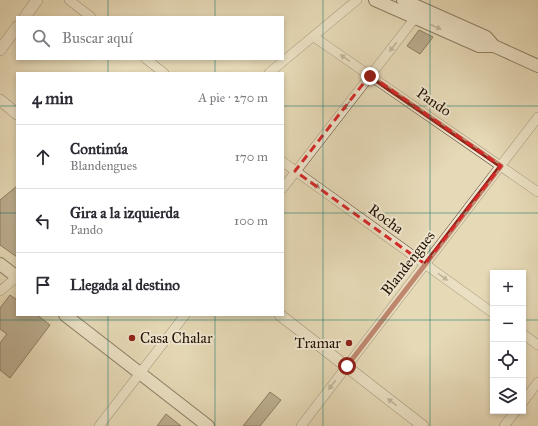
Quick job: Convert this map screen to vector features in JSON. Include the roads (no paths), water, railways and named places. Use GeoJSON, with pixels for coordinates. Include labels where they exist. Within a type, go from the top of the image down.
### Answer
{"type":"FeatureCollection","features":[{"type":"Feature","properties":{"kind":"main road"},"geometry":{"type":"LineString","coordinates":[[375,0],[417,10],[486,37],[494,46],[538,66]]}},
{"type":"Feature","properties":{"kind":"main road"},"geometry":{"type":"LineString","coordinates":[[403,0],[417,10]]}},
{"type":"Feature","properties":{"kind":"main road"},"geometry":{"type":"LineString","coordinates":[[0,264],[16,276]]}},
{"type":"Feature","properties":{"kind":"main road"},"geometry":{"type":"LineString","coordinates":[[66,316],[208,426]]}},
{"type":"Feature","properties":{"kind":"street"},"geometry":{"type":"LineString","coordinates":[[26,16],[38,0]]}},
{"type":"Feature","properties":{"kind":"street"},"geometry":{"type":"LineString","coordinates":[[69,0],[90,16]]}},
{"type":"Feature","properties":{"kind":"street"},"geometry":{"type":"LineString","coordinates":[[270,72],[357,0]]}},
{"type":"Feature","properties":{"kind":"street"},"geometry":{"type":"LineString","coordinates":[[284,187],[370,76],[417,10]]}},
{"type":"Feature","properties":{"kind":"street"},"geometry":{"type":"LineString","coordinates":[[0,50],[16,28]]}},
{"type":"Feature","properties":{"kind":"street","name":"Pando"},"geometry":{"type":"LineString","coordinates":[[314,37],[538,192]]}},
{"type":"Feature","properties":{"kind":"street"},"geometry":{"type":"LineString","coordinates":[[147,60],[163,72]]}},
{"type":"Feature","properties":{"kind":"street"},"geometry":{"type":"LineString","coordinates":[[0,100],[16,113]]}},
{"type":"Feature","properties":{"kind":"street","name":"Blandengues"},"geometry":{"type":"LineString","coordinates":[[301,426],[538,117]]}},
{"type":"Feature","properties":{"kind":"street","name":"Rocha"},"geometry":{"type":"LineString","coordinates":[[284,163],[490,311]]}},
{"type":"Feature","properties":{"kind":"street"},"geometry":{"type":"LineString","coordinates":[[0,291],[16,278]]}},
{"type":"Feature","properties":{"kind":"street"},"geometry":{"type":"LineString","coordinates":[[99,426],[184,316]]}},
{"type":"Feature","properties":{"kind":"street"},"geometry":{"type":"LineString","coordinates":[[281,316],[422,426]]}},
{"type":"Feature","properties":{"kind":"street"},"geometry":{"type":"LineString","coordinates":[[526,336],[538,345]]}},
{"type":"Feature","properties":{"kind":"street"},"geometry":{"type":"LineString","coordinates":[[526,398],[538,382]]}},
{"type":"Feature","properties":{"kind":"street"},"geometry":{"type":"LineString","coordinates":[[504,426],[514,414]]}},
{"type":"Feature","properties":{"kind":"place","name":"Casa Chalar"},"geometry":{"type":"Point","coordinates":[132,338]}},
{"type":"Feature","properties":{"kind":"place","name":"Tramar"},"geometry":{"type":"Point","coordinates":[349,343]}}]}
